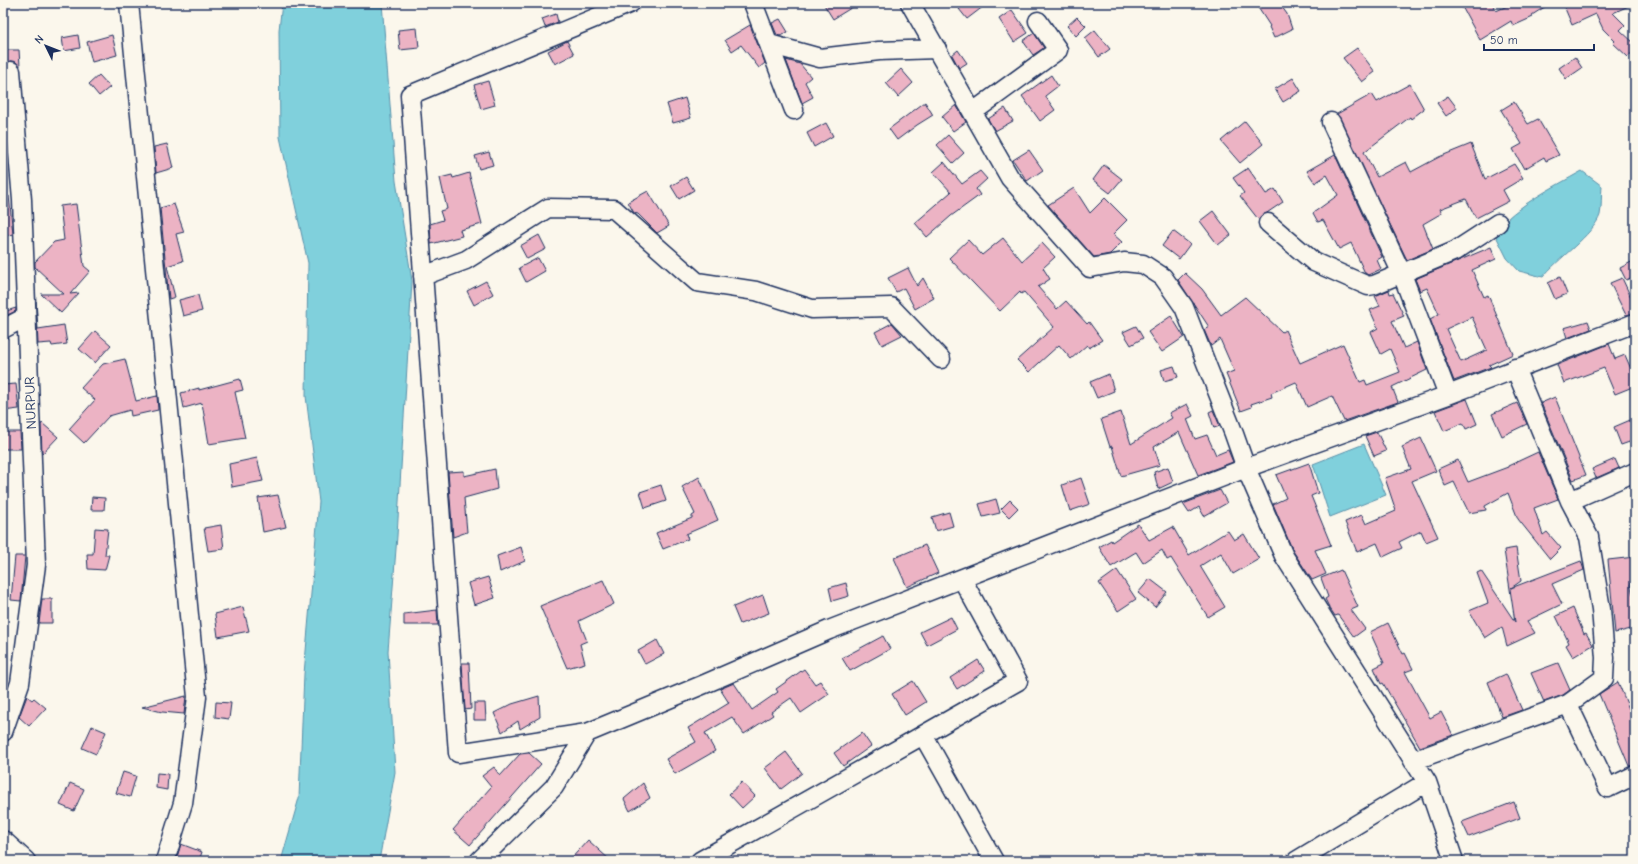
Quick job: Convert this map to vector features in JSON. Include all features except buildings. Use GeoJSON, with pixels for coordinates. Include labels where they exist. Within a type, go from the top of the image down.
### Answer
{"type":"FeatureCollection","features":[{"type":"Feature","properties":{"kind":"street"},"geometry":{"type":"LineString","coordinates":[[129,3],[197,696],[183,803],[165,861]]}},
{"type":"Feature","properties":{"kind":"street"},"geometry":{"type":"LineString","coordinates":[[631,3],[410,95],[458,753],[587,733],[708,683],[829,630],[1246,468],[1448,395],[1514,368],[1635,323]]}},
{"type":"Feature","properties":{"kind":"street"},"geometry":{"type":"LineString","coordinates":[[753,3],[794,110]]}},
{"type":"Feature","properties":{"kind":"street"},"geometry":{"type":"LineString","coordinates":[[910,3],[1010,178],[1090,268],[1124,262],[1143,264],[1163,277],[1184,307],[1246,468],[1284,556],[1427,782],[1454,861]]}},
{"type":"Feature","properties":{"kind":"street"},"geometry":{"type":"LineString","coordinates":[[973,112],[1058,50],[1038,20]]}},
{"type":"Feature","properties":{"kind":"street"},"geometry":{"type":"LineString","coordinates":[[769,44],[820,58],[878,51],[937,49]]}},
{"type":"Feature","properties":{"kind":"street","name":"NURPUR"},"geometry":{"type":"LineString","coordinates":[[3,732],[20,683],[36,565],[22,200],[11,71]]}},
{"type":"Feature","properties":{"kind":"street"},"geometry":{"type":"LineString","coordinates":[[1332,122],[1402,274],[1448,395]]}},
{"type":"Feature","properties":{"kind":"street"},"geometry":{"type":"LineString","coordinates":[[423,276],[466,260],[548,208],[614,209],[698,282],[756,291],[812,309],[891,307],[941,359]]}},
{"type":"Feature","properties":{"kind":"street"},"geometry":{"type":"LineString","coordinates":[[1268,223],[1314,262],[1363,284],[1374,286],[1455,251],[1498,223]]}},
{"type":"Feature","properties":{"kind":"street"},"geometry":{"type":"LineString","coordinates":[[3,329],[26,317]]}},
{"type":"Feature","properties":{"kind":"street"},"geometry":{"type":"LineString","coordinates":[[1413,761],[1568,704],[1604,678],[1605,658],[1601,609],[1589,537],[1570,501],[1514,368]]}},
{"type":"Feature","properties":{"kind":"street"},"geometry":{"type":"LineString","coordinates":[[1570,501],[1635,472]]}},
{"type":"Feature","properties":{"kind":"street"},"geometry":{"type":"LineString","coordinates":[[700,861],[1018,681],[962,579]]}},
{"type":"Feature","properties":{"kind":"street"},"geometry":{"type":"LineString","coordinates":[[1568,704],[1608,788],[1635,776]]}},
{"type":"Feature","properties":{"kind":"street"},"geometry":{"type":"LineString","coordinates":[[479,861],[554,787],[587,733]]}},
{"type":"Feature","properties":{"kind":"street"},"geometry":{"type":"LineString","coordinates":[[923,735],[994,861]]}},
{"type":"Feature","properties":{"kind":"street"},"geometry":{"type":"LineString","coordinates":[[1296,861],[1427,782]]}},
{"type":"Feature","properties":{"kind":"street"},"geometry":{"type":"LineString","coordinates":[[3,840],[26,861]]}},
{"type":"Feature","properties":{"kind":"water"},"geometry":{"type":"Polygon","coordinates":[[[282,3],[382,3],[396,181],[412,281],[397,536],[388,651],[395,772],[379,861],[281,861],[299,798],[304,674],[319,502],[306,396],[308,263],[280,137],[279,30],[282,3]]]}},
{"type":"Feature","properties":{"kind":"water"},"geometry":{"type":"Polygon","coordinates":[[[1582,171],[1602,186],[1601,212],[1596,222],[1583,238],[1543,277],[1519,271],[1507,258],[1494,232],[1513,213],[1524,205],[1582,171]]]}},
{"type":"Feature","properties":{"kind":"water"},"geometry":{"type":"Polygon","coordinates":[[[1364,444],[1386,495],[1330,517],[1313,464],[1364,444]]]}}]}
